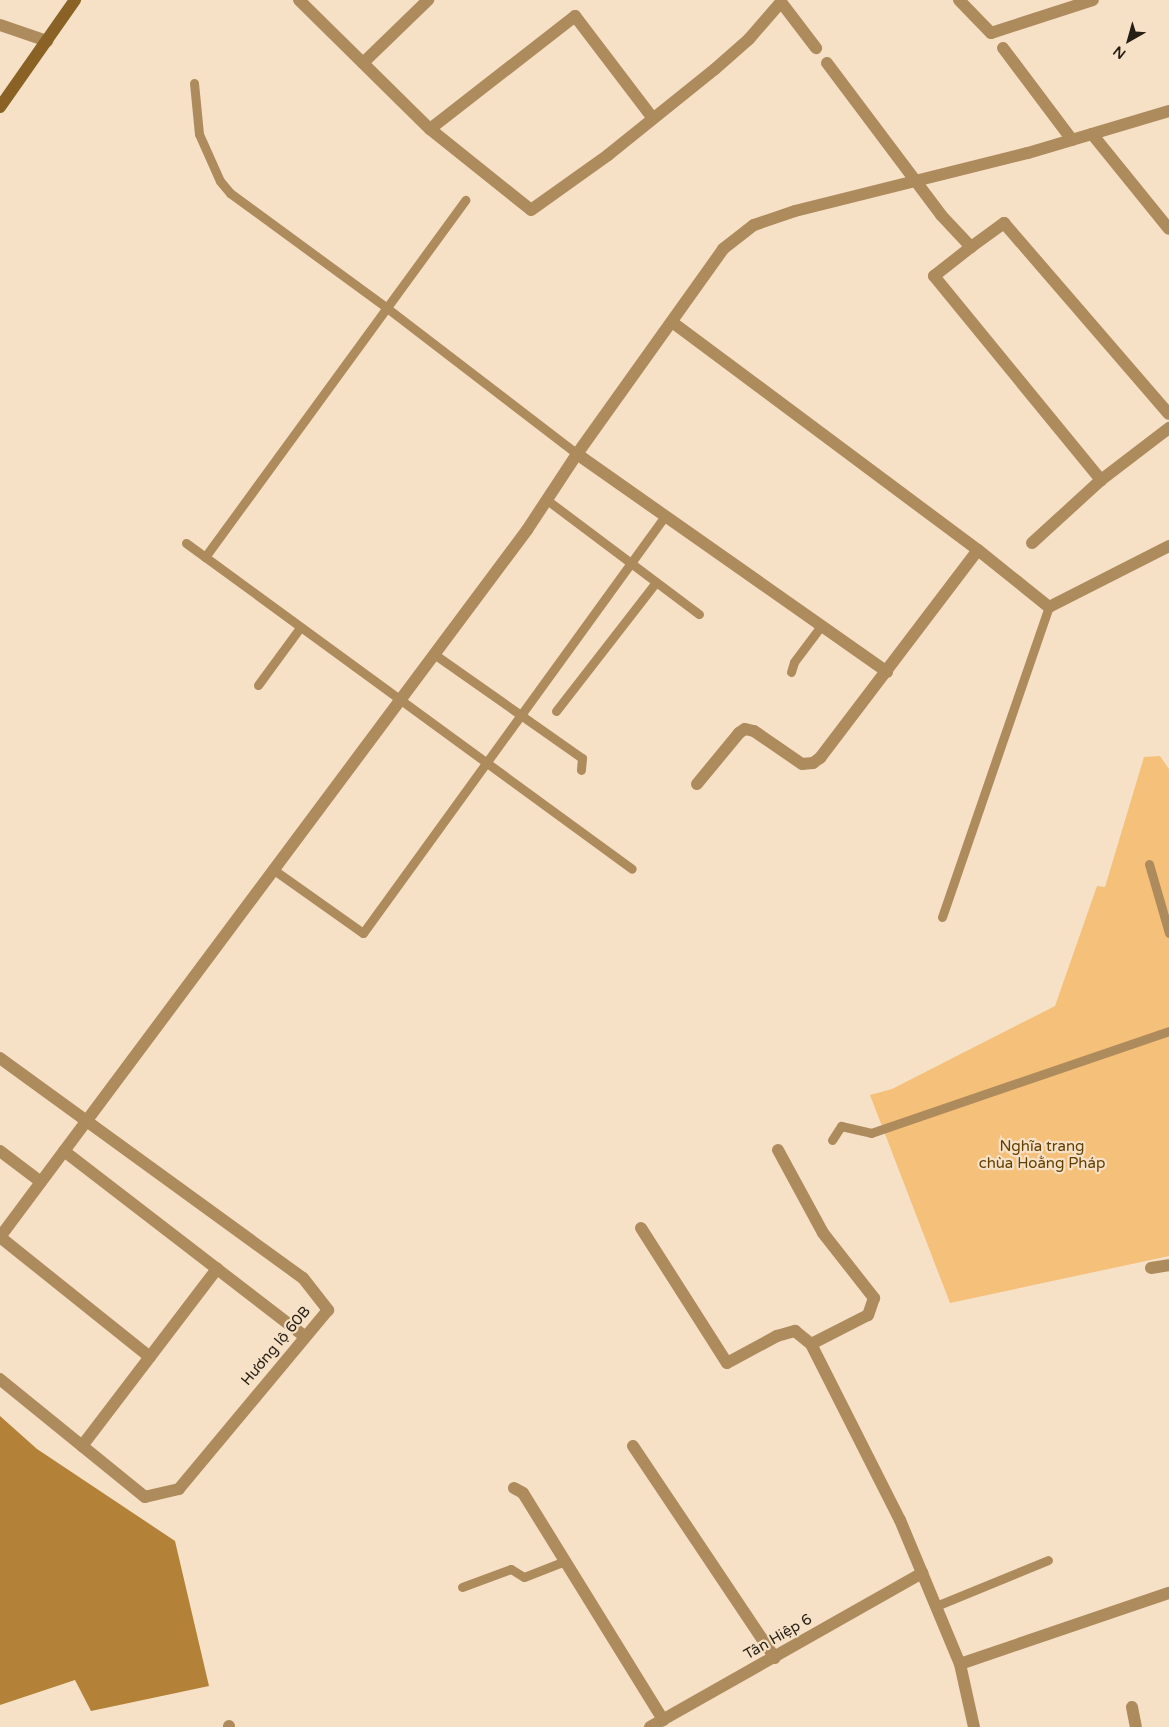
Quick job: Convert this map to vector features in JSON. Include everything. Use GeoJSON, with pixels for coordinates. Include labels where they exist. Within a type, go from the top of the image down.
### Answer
{"type":"FeatureCollection","features":[{"type":"Feature","properties":{"kind":"street"},"geometry":{"type":"LineString","coordinates":[[0,107],[75,0]]}},
{"type":"Feature","properties":{"kind":"street"},"geometry":{"type":"LineString","coordinates":[[299,0],[430,130],[531,210],[608,155],[749,39],[778,1],[816,48]]}},
{"type":"Feature","properties":{"kind":"street"},"geometry":{"type":"LineString","coordinates":[[363,63],[428,0]]}},
{"type":"Feature","properties":{"kind":"street"},"geometry":{"type":"LineString","coordinates":[[959,0],[991,33],[1093,0]]}},
{"type":"Feature","properties":{"kind":"street"},"geometry":{"type":"LineString","coordinates":[[430,130],[575,16],[652,117]]}},
{"type":"Feature","properties":{"kind":"street"},"geometry":{"type":"LineString","coordinates":[[0,25],[47,41]]}},
{"type":"Feature","properties":{"kind":"street"},"geometry":{"type":"LineString","coordinates":[[1003,48],[1072,140]]}},
{"type":"Feature","properties":{"kind":"street"},"geometry":{"type":"LineString","coordinates":[[827,63],[941,215],[971,247]]}},
{"type":"Feature","properties":{"kind":"street"},"geometry":{"type":"LineString","coordinates":[[150,1356],[0,1237],[547,500],[577,454],[723,250],[754,224],[796,211],[918,182],[1072,140],[1169,111]]}},
{"type":"Feature","properties":{"kind":"street"},"geometry":{"type":"LineString","coordinates":[[1092,134],[1169,229]]}},
{"type":"Feature","properties":{"kind":"street"},"geometry":{"type":"LineString","coordinates":[[1101,480],[934,276],[1004,223],[1169,414]]}},
{"type":"Feature","properties":{"kind":"street"},"geometry":{"type":"LineString","coordinates":[[672,322],[978,550],[1049,607],[1169,546]]}},
{"type":"Feature","properties":{"kind":"street"},"geometry":{"type":"LineString","coordinates":[[1032,543],[1101,480],[1169,428]]}},
{"type":"Feature","properties":{"kind":"street"},"geometry":{"type":"LineString","coordinates":[[577,454],[887,672]]}},
{"type":"Feature","properties":{"kind":"street"},"geometry":{"type":"LineString","coordinates":[[697,784],[739,733],[746,729],[754,731],[802,764],[813,763],[887,672],[978,550]]}},
{"type":"Feature","properties":{"kind":"street"},"geometry":{"type":"LineString","coordinates":[[0,1058],[87,1122]]}},
{"type":"Feature","properties":{"kind":"street","name":"Hương lộ 60B"},"geometry":{"type":"LineString","coordinates":[[0,1379],[145,1497],[179,1489],[304,1336],[328,1310],[303,1278],[87,1122]]}},
{"type":"Feature","properties":{"kind":"street"},"geometry":{"type":"LineString","coordinates":[[778,1150],[823,1233],[874,1298],[868,1315],[811,1344]]}},
{"type":"Feature","properties":{"kind":"street"},"geometry":{"type":"LineString","coordinates":[[0,1151],[41,1182]]}},
{"type":"Feature","properties":{"kind":"street"},"geometry":{"type":"LineString","coordinates":[[64,1151],[304,1336]]}},
{"type":"Feature","properties":{"kind":"street"},"geometry":{"type":"LineString","coordinates":[[641,1228],[727,1363],[777,1336],[795,1331],[811,1344],[900,1520],[960,1664],[974,1727]]}},
{"type":"Feature","properties":{"kind":"street"},"geometry":{"type":"LineString","coordinates":[[1151,1268],[1169,1265]]}},
{"type":"Feature","properties":{"kind":"street"},"geometry":{"type":"LineString","coordinates":[[82,1446],[217,1269]]}},
{"type":"Feature","properties":{"kind":"street"},"geometry":{"type":"LineString","coordinates":[[633,1446],[774,1658]]}},
{"type":"Feature","properties":{"kind":"street"},"geometry":{"type":"LineString","coordinates":[[514,1488],[524,1493],[662,1720]]}},
{"type":"Feature","properties":{"kind":"street","name":"Tân Hiệp 6"},"geometry":{"type":"LineString","coordinates":[[650,1727],[922,1573]]}},
{"type":"Feature","properties":{"kind":"street"},"geometry":{"type":"LineString","coordinates":[[960,1664],[1169,1593]]}},
{"type":"Feature","properties":{"kind":"street"},"geometry":{"type":"LineString","coordinates":[[1132,1707],[1136,1727]]}},
{"type":"Feature","properties":{"kind":"lane"},"geometry":{"type":"LineString","coordinates":[[194,82],[200,134],[220,182],[230,193],[387,308],[577,454]]}},
{"type":"Feature","properties":{"kind":"lane"},"geometry":{"type":"LineString","coordinates":[[205,557],[464,200]]}},
{"type":"Feature","properties":{"kind":"lane"},"geometry":{"type":"LineString","coordinates":[[547,500],[699,614]]}},
{"type":"Feature","properties":{"kind":"lane"},"geometry":{"type":"LineString","coordinates":[[274,870],[364,933],[520,714],[665,516]]}},
{"type":"Feature","properties":{"kind":"lane"},"geometry":{"type":"LineString","coordinates":[[186,543],[299,629],[632,869]]}},
{"type":"Feature","properties":{"kind":"lane"},"geometry":{"type":"LineString","coordinates":[[556,710],[656,582]]}},
{"type":"Feature","properties":{"kind":"lane"},"geometry":{"type":"LineString","coordinates":[[942,917],[1049,607]]}},
{"type":"Feature","properties":{"kind":"lane"},"geometry":{"type":"LineString","coordinates":[[791,672],[794,662],[821,626]]}},
{"type":"Feature","properties":{"kind":"lane"},"geometry":{"type":"LineString","coordinates":[[258,685],[299,629]]}},
{"type":"Feature","properties":{"kind":"lane"},"geometry":{"type":"LineString","coordinates":[[434,654],[582,758],[581,770]]}},
{"type":"Feature","properties":{"kind":"lane"},"geometry":{"type":"LineString","coordinates":[[1149,864],[1169,933]]}},
{"type":"Feature","properties":{"kind":"lane"},"geometry":{"type":"LineString","coordinates":[[832,1140],[842,1126],[871,1133],[1169,1031]]}},
{"type":"Feature","properties":{"kind":"lane"},"geometry":{"type":"LineString","coordinates":[[936,1606],[1048,1560]]}},
{"type":"Feature","properties":{"kind":"lane"},"geometry":{"type":"LineString","coordinates":[[462,1587],[511,1569],[524,1577],[565,1561]]}},
{"type":"Feature","properties":{"kind":"green space","name":"Nghĩa trang chùa Hoằng Pháp"},"geometry":{"type":"Polygon","coordinates":[[[1160,756],[1169,769],[1169,1256],[950,1303],[870,1095],[892,1089],[1055,1006],[1097,886],[1105,887],[1144,757],[1160,756]]]}},
{"type":"Feature","properties":{"kind":"shaded area"},"geometry":{"type":"Polygon","coordinates":[[[0,1416],[37,1449],[175,1541],[209,1686],[91,1711],[75,1680],[0,1705],[0,1416]]]}}]}
